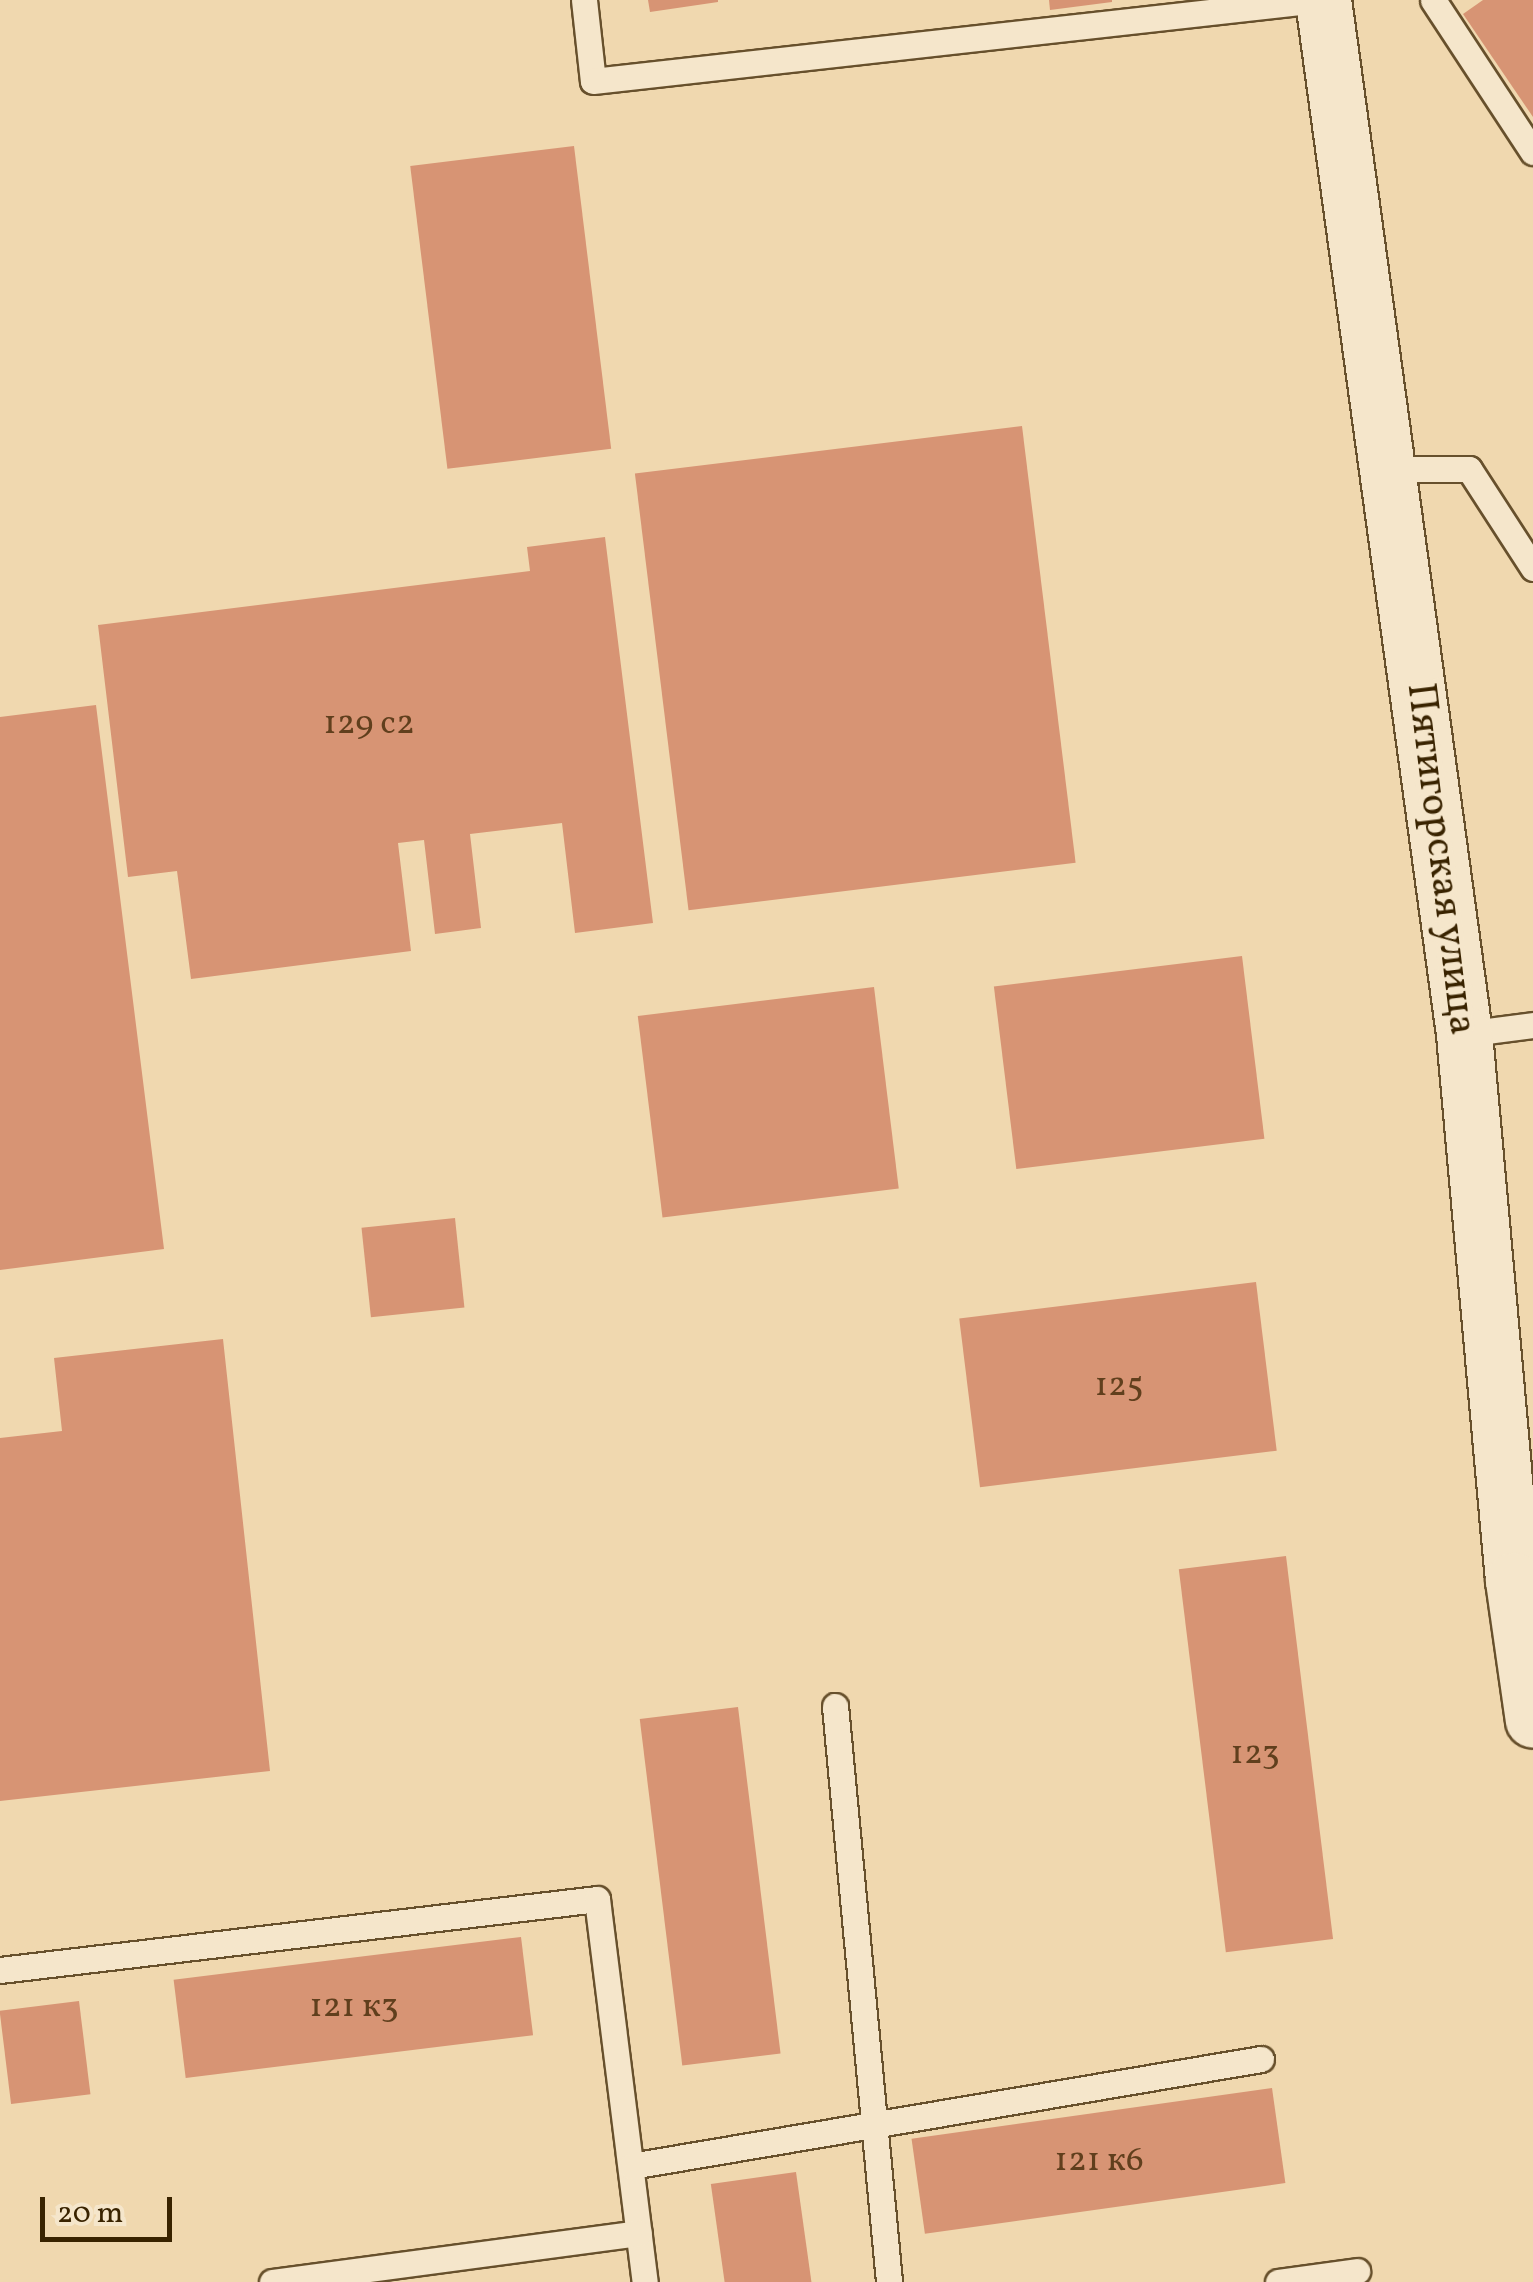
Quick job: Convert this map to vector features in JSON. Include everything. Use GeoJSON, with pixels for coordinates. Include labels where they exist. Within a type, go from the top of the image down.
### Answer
{"type":"FeatureCollection","features":[{"type":"Feature","properties":{"kind":"main road","name":"Пятигорская улица"},"geometry":{"type":"LineString","coordinates":[[1320,0],[1464,1034],[1523,1578],[1533,1720]]}},
{"type":"Feature","properties":{"kind":"lane"},"geometry":{"type":"LineString","coordinates":[[584,0],[593,81],[1320,0]]}},
{"type":"Feature","properties":{"kind":"lane"},"geometry":{"type":"LineString","coordinates":[[1433,0],[1533,152]]}},
{"type":"Feature","properties":{"kind":"lane"},"geometry":{"type":"LineString","coordinates":[[1388,468],[1469,468],[1533,568]]}},
{"type":"Feature","properties":{"kind":"lane"},"geometry":{"type":"LineString","coordinates":[[1464,1034],[1533,1025]]}},
{"type":"Feature","properties":{"kind":"lane"},"geometry":{"type":"LineString","coordinates":[[835,1706],[871,2125],[889,2282]]}},
{"type":"Feature","properties":{"kind":"lane"},"geometry":{"type":"LineString","coordinates":[[0,1970],[598,1899],[645,2282]]}},
{"type":"Feature","properties":{"kind":"lane"},"geometry":{"type":"LineString","coordinates":[[631,2166],[1260,2059]]}},
{"type":"Feature","properties":{"kind":"lane"},"geometry":{"type":"LineString","coordinates":[[272,2282],[639,2233]]}},
{"type":"Feature","properties":{"kind":"lane"},"geometry":{"type":"LineString","coordinates":[[1278,2282],[1357,2271]]}},
{"type":"Feature","properties":{"kind":"building"},"geometry":{"type":"Polygon","coordinates":[[[648,0],[718,0],[718,2],[650,12],[648,0]]]}},
{"type":"Feature","properties":{"kind":"building"},"geometry":{"type":"Polygon","coordinates":[[[1049,0],[1112,0],[1112,2],[1050,10],[1049,0]]]}},
{"type":"Feature","properties":{"kind":"building"},"geometry":{"type":"Polygon","coordinates":[[[1483,0],[1533,0],[1533,117],[1463,14],[1483,0]]]}},
{"type":"Feature","properties":{"kind":"building"},"geometry":{"type":"Polygon","coordinates":[[[574,146],[611,449],[447,469],[410,166],[574,146]]]}},
{"type":"Feature","properties":{"kind":"building"},"geometry":{"type":"Polygon","coordinates":[[[1022,426],[1076,863],[689,910],[635,474],[1022,426]]]}},
{"type":"Feature","properties":{"kind":"building"},"geometry":{"type":"Polygon","coordinates":[[[605,537],[653,923],[575,933],[562,823],[470,834],[481,928],[435,934],[424,840],[398,843],[411,951],[191,979],[177,871],[128,877],[98,625],[530,571],[527,547],[605,537]]]}},
{"type":"Feature","properties":{"kind":"building"},"geometry":{"type":"Polygon","coordinates":[[[96,705],[164,1249],[0,1270],[0,717],[96,705]]]}},
{"type":"Feature","properties":{"kind":"building"},"geometry":{"type":"Polygon","coordinates":[[[1242,956],[1264,1139],[1016,1169],[994,986],[1242,956]]]}},
{"type":"Feature","properties":{"kind":"building"},"geometry":{"type":"Polygon","coordinates":[[[874,987],[899,1188],[663,1217],[638,1016],[874,987]]]}},
{"type":"Feature","properties":{"kind":"building"},"geometry":{"type":"Polygon","coordinates":[[[455,1218],[464,1308],[371,1317],[362,1228],[455,1218]]]}},
{"type":"Feature","properties":{"kind":"building"},"geometry":{"type":"Polygon","coordinates":[[[1256,1282],[1277,1451],[980,1487],[959,1318],[1256,1282]]]}},
{"type":"Feature","properties":{"kind":"building"},"geometry":{"type":"Polygon","coordinates":[[[223,1339],[270,1771],[0,1801],[0,1438],[62,1431],[54,1358],[223,1339]]]}},
{"type":"Feature","properties":{"kind":"building"},"geometry":{"type":"Polygon","coordinates":[[[1286,1556],[1333,1939],[1226,1952],[1179,1569],[1286,1556]]]}},
{"type":"Feature","properties":{"kind":"building"},"geometry":{"type":"Polygon","coordinates":[[[738,1707],[781,2053],[682,2065],[640,1719],[738,1707]]]}},
{"type":"Feature","properties":{"kind":"building"},"geometry":{"type":"Polygon","coordinates":[[[521,1937],[533,2035],[186,2078],[174,1980],[521,1937]]]}},
{"type":"Feature","properties":{"kind":"building"},"geometry":{"type":"Polygon","coordinates":[[[79,2001],[90,2094],[11,2104],[0,2011],[79,2001]]]}},
{"type":"Feature","properties":{"kind":"building"},"geometry":{"type":"Polygon","coordinates":[[[1272,2088],[1285,2183],[925,2234],[912,2139],[1272,2088]]]}},
{"type":"Feature","properties":{"kind":"building"},"geometry":{"type":"Polygon","coordinates":[[[796,2172],[811,2282],[725,2282],[711,2184],[796,2172]]]}}]}
